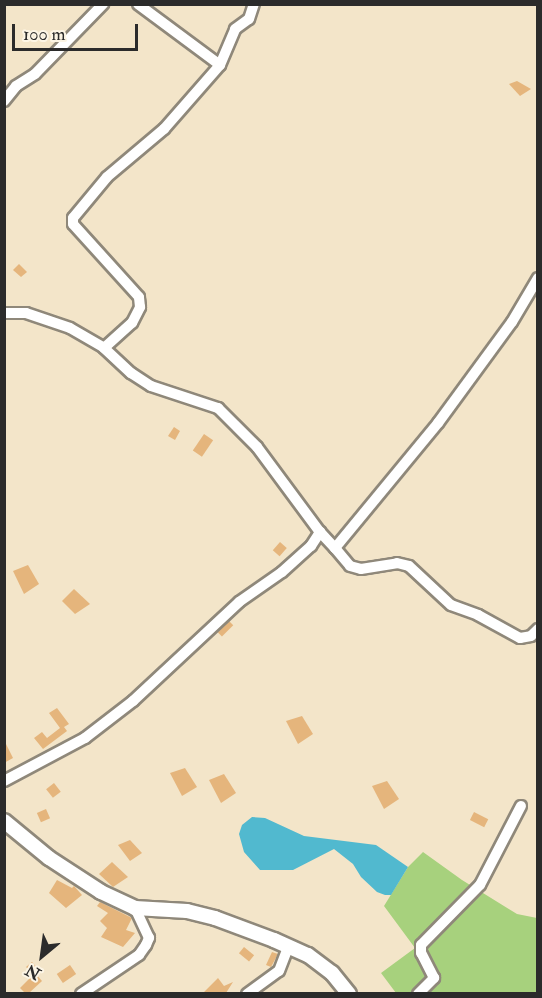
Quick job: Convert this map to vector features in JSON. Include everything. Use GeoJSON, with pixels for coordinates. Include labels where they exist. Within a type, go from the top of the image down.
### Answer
{"type":"FeatureCollection","features":[{"type":"Feature","properties":{"kind":"main road"},"geometry":{"type":"LineString","coordinates":[[4,821],[49,858],[101,892],[135,908],[187,911],[215,918],[308,955],[332,973],[349,993]]}},
{"type":"Feature","properties":{"kind":"street"},"geometry":{"type":"LineString","coordinates":[[4,101],[21,81],[35,74],[74,37],[103,4]]}},
{"type":"Feature","properties":{"kind":"street"},"geometry":{"type":"LineString","coordinates":[[138,4],[220,65]]}},
{"type":"Feature","properties":{"kind":"street"},"geometry":{"type":"LineString","coordinates":[[104,348],[132,323],[140,307],[139,297],[73,224],[73,218],[107,177],[164,129],[220,65],[235,29],[249,19],[254,4]]}},
{"type":"Feature","properties":{"kind":"street"},"geometry":{"type":"LineString","coordinates":[[335,548],[438,423],[512,322],[537,278]]}},
{"type":"Feature","properties":{"kind":"street"},"geometry":{"type":"LineString","coordinates":[[4,313],[26,313],[70,328],[104,348],[131,373],[151,386],[218,408],[257,447],[320,532],[350,566],[361,570],[397,563],[408,566],[451,605],[478,615],[520,638],[531,636],[537,629]]}},
{"type":"Feature","properties":{"kind":"street"},"geometry":{"type":"LineString","coordinates":[[4,781],[85,738],[132,701],[239,602],[311,546],[320,532]]}},
{"type":"Feature","properties":{"kind":"street"},"geometry":{"type":"LineString","coordinates":[[418,993],[434,978],[421,953],[421,945],[480,885],[520,806]]}},
{"type":"Feature","properties":{"kind":"street"},"geometry":{"type":"LineString","coordinates":[[81,993],[139,955],[147,945],[149,938],[135,908]]}},
{"type":"Feature","properties":{"kind":"street"},"geometry":{"type":"LineString","coordinates":[[247,993],[279,971],[288,948]]}},
{"type":"Feature","properties":{"kind":"green space"},"geometry":{"type":"Polygon","coordinates":[[[423,852],[462,880],[517,914],[537,918],[537,993],[396,993],[381,973],[415,948],[384,906],[408,867],[423,852]]]}},
{"type":"Feature","properties":{"kind":"water"},"geometry":{"type":"Polygon","coordinates":[[[252,817],[265,818],[304,836],[376,845],[408,867],[391,895],[377,892],[361,877],[353,864],[334,849],[293,870],[260,870],[244,852],[239,834],[242,825],[252,817]]]}},
{"type":"Feature","properties":{"kind":"building"},"geometry":{"type":"Polygon","coordinates":[[[517,81],[531,89],[520,96],[509,84],[517,81]]]}},
{"type":"Feature","properties":{"kind":"building"},"geometry":{"type":"Polygon","coordinates":[[[19,264],[27,272],[21,277],[13,270],[19,264]]]}},
{"type":"Feature","properties":{"kind":"building"},"geometry":{"type":"Polygon","coordinates":[[[174,427],[180,431],[175,440],[168,436],[174,427]]]}},
{"type":"Feature","properties":{"kind":"building"},"geometry":{"type":"Polygon","coordinates":[[[204,434],[213,440],[202,457],[193,451],[204,434]]]}},
{"type":"Feature","properties":{"kind":"building"},"geometry":{"type":"Polygon","coordinates":[[[280,542],[287,548],[280,556],[273,550],[280,542]]]}},
{"type":"Feature","properties":{"kind":"building"},"geometry":{"type":"Polygon","coordinates":[[[28,565],[39,584],[24,594],[13,571],[28,565]]]}},
{"type":"Feature","properties":{"kind":"building"},"geometry":{"type":"Polygon","coordinates":[[[74,589],[90,604],[75,614],[62,601],[74,589]]]}},
{"type":"Feature","properties":{"kind":"building"},"geometry":{"type":"Polygon","coordinates":[[[229,621],[233,625],[222,637],[218,632],[229,621]]]}},
{"type":"Feature","properties":{"kind":"building"},"geometry":{"type":"Polygon","coordinates":[[[57,708],[69,724],[64,727],[67,731],[43,749],[34,738],[42,732],[47,738],[60,728],[49,713],[57,708]]]}},
{"type":"Feature","properties":{"kind":"building"},"geometry":{"type":"Polygon","coordinates":[[[302,716],[313,734],[298,744],[286,721],[302,716]]]}},
{"type":"Feature","properties":{"kind":"building"},"geometry":{"type":"Polygon","coordinates":[[[4,740],[13,758],[4,763],[4,740]]]}},
{"type":"Feature","properties":{"kind":"building"},"geometry":{"type":"Polygon","coordinates":[[[185,768],[197,787],[182,796],[170,773],[185,768]]]}},
{"type":"Feature","properties":{"kind":"building"},"geometry":{"type":"Polygon","coordinates":[[[224,774],[236,793],[221,803],[209,780],[224,774]]]}},
{"type":"Feature","properties":{"kind":"building"},"geometry":{"type":"Polygon","coordinates":[[[387,781],[399,799],[384,809],[372,786],[387,781]]]}},
{"type":"Feature","properties":{"kind":"building"},"geometry":{"type":"Polygon","coordinates":[[[54,783],[61,792],[53,798],[46,789],[54,783]]]}},
{"type":"Feature","properties":{"kind":"building"},"geometry":{"type":"Polygon","coordinates":[[[46,809],[50,818],[41,822],[37,813],[46,809]]]}},
{"type":"Feature","properties":{"kind":"building"},"geometry":{"type":"Polygon","coordinates":[[[474,812],[488,819],[484,827],[470,820],[474,812]]]}},
{"type":"Feature","properties":{"kind":"building"},"geometry":{"type":"Polygon","coordinates":[[[130,840],[142,853],[130,861],[118,845],[130,840]]]}},
{"type":"Feature","properties":{"kind":"building"},"geometry":{"type":"Polygon","coordinates":[[[112,862],[128,877],[113,887],[99,874],[112,862]]]}},
{"type":"Feature","properties":{"kind":"building"},"geometry":{"type":"Polygon","coordinates":[[[57,880],[72,888],[74,886],[82,895],[66,908],[49,893],[57,880]]]}},
{"type":"Feature","properties":{"kind":"building"},"geometry":{"type":"Polygon","coordinates":[[[100,902],[132,918],[126,930],[135,933],[123,947],[101,937],[107,928],[100,921],[108,913],[97,906],[100,902]]]}},
{"type":"Feature","properties":{"kind":"building"},"geometry":{"type":"Polygon","coordinates":[[[244,947],[254,955],[249,961],[239,953],[244,947]]]}},
{"type":"Feature","properties":{"kind":"building"},"geometry":{"type":"Polygon","coordinates":[[[272,952],[278,954],[271,967],[266,965],[272,952]]]}},
{"type":"Feature","properties":{"kind":"building"},"geometry":{"type":"Polygon","coordinates":[[[32,962],[38,969],[33,974],[26,967],[32,962]]]}},
{"type":"Feature","properties":{"kind":"building"},"geometry":{"type":"Polygon","coordinates":[[[70,965],[76,974],[63,983],[57,974],[70,965]]]}},
{"type":"Feature","properties":{"kind":"building"},"geometry":{"type":"Polygon","coordinates":[[[35,973],[42,981],[29,993],[25,993],[20,988],[35,973]]]}},
{"type":"Feature","properties":{"kind":"building"},"geometry":{"type":"Polygon","coordinates":[[[218,978],[224,986],[233,982],[226,993],[203,993],[218,978]]]}}]}
